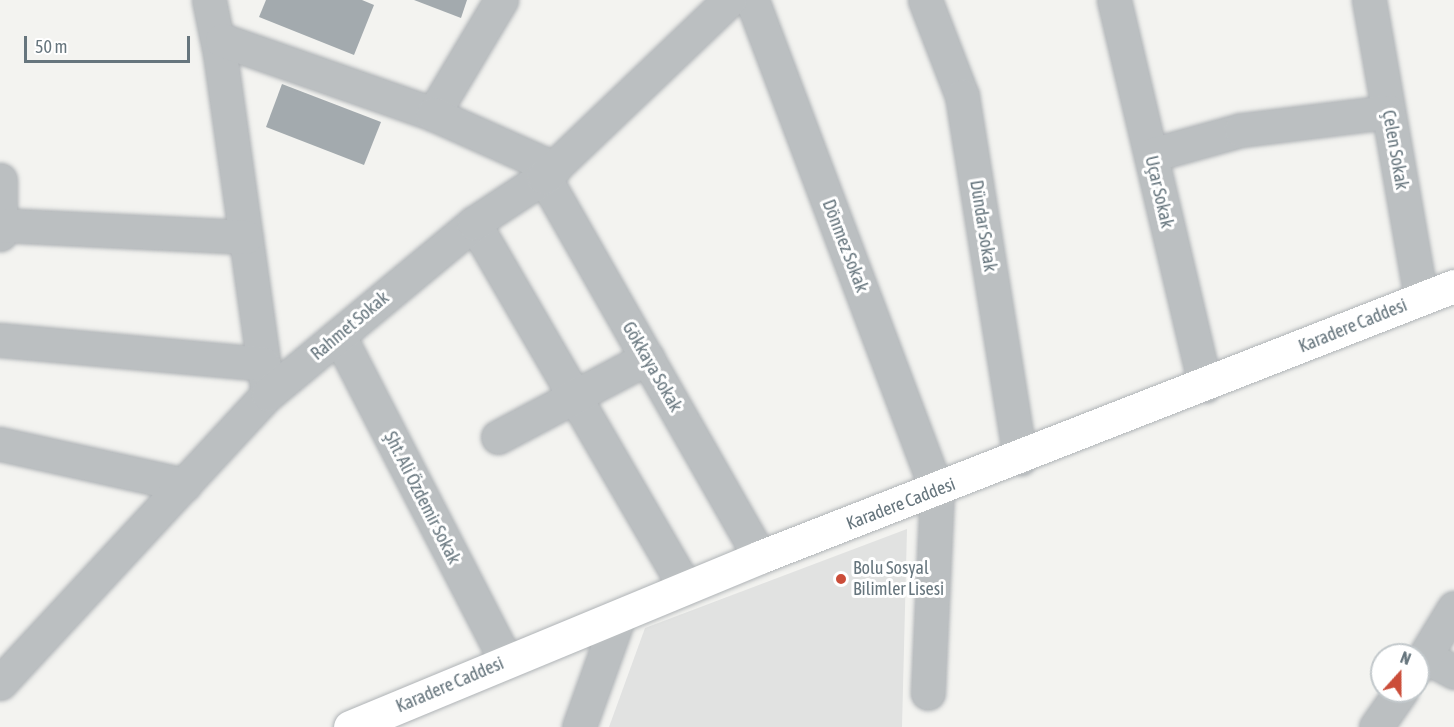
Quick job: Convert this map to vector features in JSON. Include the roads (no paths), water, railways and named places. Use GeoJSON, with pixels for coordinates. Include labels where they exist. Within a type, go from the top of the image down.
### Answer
{"type":"FeatureCollection","features":[{"type":"Feature","properties":{"kind":"main road","name":"Karadere Caddesi"},"geometry":{"type":"LineString","coordinates":[[350,727],[760,557],[937,491],[1454,286]]}},
{"type":"Feature","properties":{"kind":"street"},"geometry":{"type":"LineString","coordinates":[[0,340],[266,379],[221,47],[209,0]]}},
{"type":"Feature","properties":{"kind":"street"},"geometry":{"type":"LineString","coordinates":[[221,47],[225,0]]}},
{"type":"Feature","properties":{"kind":"street"},"geometry":{"type":"LineString","coordinates":[[433,114],[501,0]]}},
{"type":"Feature","properties":{"kind":"street","name":"Rahmet Sokak"},"geometry":{"type":"LineString","coordinates":[[0,683],[185,485],[266,379],[339,336],[474,223],[549,172],[729,0]]}},
{"type":"Feature","properties":{"kind":"street","name":"Dönmez Sokak"},"geometry":{"type":"LineString","coordinates":[[752,0],[937,491]]}},
{"type":"Feature","properties":{"kind":"street","name":"Dündar Sokak"},"geometry":{"type":"LineString","coordinates":[[925,0],[962,96],[1020,458]]}},
{"type":"Feature","properties":{"kind":"street","name":"Uçar Sokak"},"geometry":{"type":"LineString","coordinates":[[1114,0],[1205,385]]}},
{"type":"Feature","properties":{"kind":"street","name":"Çelen Sokak"},"geometry":{"type":"LineString","coordinates":[[1369,0],[1421,299]]}},
{"type":"Feature","properties":{"kind":"street"},"geometry":{"type":"LineString","coordinates":[[221,47],[433,114],[549,172]]}},
{"type":"Feature","properties":{"kind":"street"},"geometry":{"type":"LineString","coordinates":[[1150,155],[1241,130],[1389,112]]}},
{"type":"Feature","properties":{"kind":"street","name":"Gökkaya Sokak"},"geometry":{"type":"LineString","coordinates":[[549,172],[647,358],[760,557]]}},
{"type":"Feature","properties":{"kind":"street"},"geometry":{"type":"LineString","coordinates":[[0,180],[1,228],[246,237]]}},
{"type":"Feature","properties":{"kind":"street"},"geometry":{"type":"LineString","coordinates":[[474,223],[686,588]]}},
{"type":"Feature","properties":{"kind":"street","name":"Şht. Ali Özdemir Sokak"},"geometry":{"type":"LineString","coordinates":[[339,336],[506,661]]}},
{"type":"Feature","properties":{"kind":"street"},"geometry":{"type":"LineString","coordinates":[[498,437],[647,358]]}},
{"type":"Feature","properties":{"kind":"street"},"geometry":{"type":"LineString","coordinates":[[0,444],[185,485]]}},
{"type":"Feature","properties":{"kind":"street"},"geometry":{"type":"LineString","coordinates":[[928,693],[937,491]]}},
{"type":"Feature","properties":{"kind":"street"},"geometry":{"type":"LineString","coordinates":[[1430,648],[1454,608]]}},
{"type":"Feature","properties":{"kind":"street"},"geometry":{"type":"LineString","coordinates":[[579,727],[619,616]]}},
{"type":"Feature","properties":{"kind":"street"},"geometry":{"type":"LineString","coordinates":[[1430,664],[1454,672]]}},
{"type":"Feature","properties":{"kind":"street"},"geometry":{"type":"LineString","coordinates":[[1376,727],[1393,703]]}},
{"type":"Feature","properties":{"kind":"place","name":"Bolu Sosyal Bilimler Lisesi"},"geometry":{"type":"Point","coordinates":[841,579]}}]}
